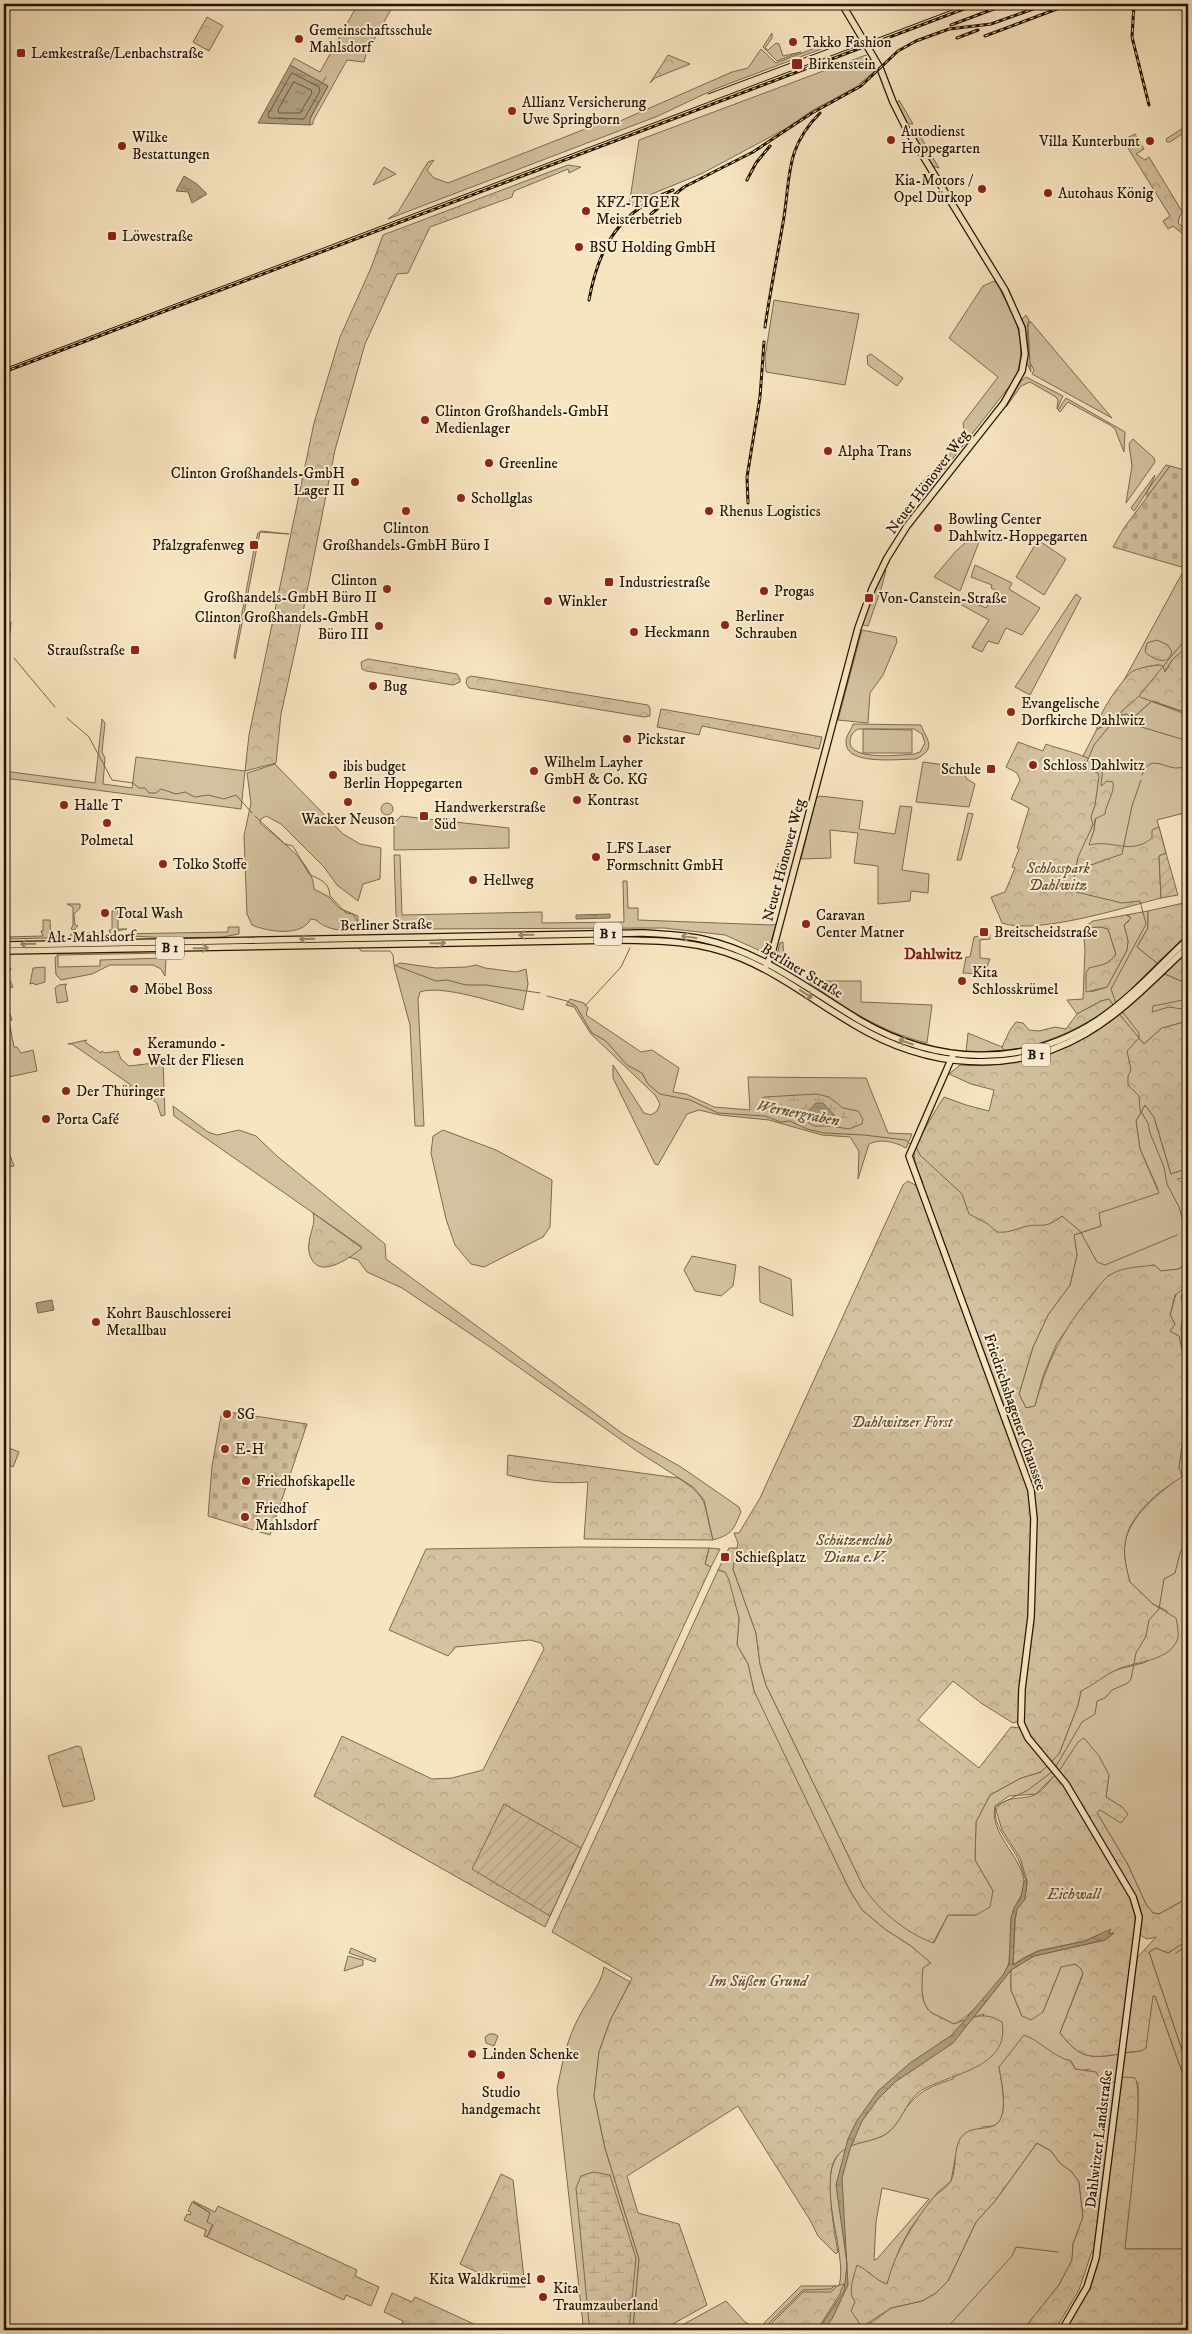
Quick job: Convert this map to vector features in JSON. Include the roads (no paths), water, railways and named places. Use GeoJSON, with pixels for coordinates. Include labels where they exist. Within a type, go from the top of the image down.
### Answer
{"type":"FeatureCollection","features":[{"type":"Feature","properties":{"kind":"main road","name":"Neuer Hönower Weg"},"geometry":{"type":"LineString","coordinates":[[764,969],[768,963],[800,850],[858,628],[872,589],[887,558],[903,532],[1004,403],[1024,363],[1025,346],[1022,328],[1005,290],[904,125],[880,68],[842,4]]}},
{"type":"Feature","properties":{"kind":"main road","name":"Berliner Straße"},"geometry":{"type":"LineString","coordinates":[[239,944],[666,934],[716,942],[768,963],[882,1033],[952,1058]]}},
{"type":"Feature","properties":{"kind":"main road","name":"Berliner Straße"},"geometry":{"type":"LineString","coordinates":[[1130,999],[1188,939]]}},
{"type":"Feature","properties":{"kind":"main road","name":"Berliner Straße"},"geometry":{"type":"LineString","coordinates":[[239,944],[666,941],[715,949],[740,957],[764,969],[878,1038],[915,1053],[952,1058],[989,1056],[1033,1049],[1070,1035],[1111,1014],[1188,947]]}},
{"type":"Feature","properties":{"kind":"main road","name":"Alt-Mahlsdorf"},"geometry":{"type":"LineString","coordinates":[[4,945],[239,944]]}},
{"type":"Feature","properties":{"kind":"main road","name":"Alt-Mahlsdorf"},"geometry":{"type":"LineString","coordinates":[[4,951],[239,944]]}},
{"type":"Feature","properties":{"kind":"main road","name":"Friedrichshagener Chaussee"},"geometry":{"type":"LineString","coordinates":[[952,1058],[910,1151],[910,1160],[1032,1490],[1034,1519],[1031,1617],[1020,1715],[1028,1738],[1058,1773],[1135,1901],[1139,1917],[1136,1944]]}},
{"type":"Feature","properties":{"kind":"main road","name":"Dahlwitzer Landstraße"},"geometry":{"type":"LineString","coordinates":[[1062,2330],[1087,2286],[1096,2262],[1136,1944]]}},
{"type":"Feature","properties":{"kind":"water"},"geometry":{"type":"Polygon","coordinates":[[[290,65],[328,86],[310,118],[310,125],[258,123],[290,65]]]}},
{"type":"Feature","properties":{"kind":"water"},"geometry":{"type":"Polygon","coordinates":[[[184,176],[197,184],[207,194],[192,203],[188,192],[176,191],[184,176]]]}},
{"type":"Feature","properties":{"kind":"water"},"geometry":{"type":"Polygon","coordinates":[[[610,914],[610,918],[576,919],[576,915],[610,914]]]}},
{"type":"Feature","properties":{"kind":"water"},"geometry":{"type":"Polygon","coordinates":[[[816,1103],[823,1103],[835,1116],[835,1122],[825,1124],[812,1121],[808,1112],[816,1103]]]}},
{"type":"Feature","properties":{"kind":"water"},"geometry":{"type":"Polygon","coordinates":[[[52,1300],[54,1310],[38,1313],[36,1303],[52,1300]]]}},
{"type":"Feature","properties":{"kind":"water"},"geometry":{"type":"Polygon","coordinates":[[[1024,1881],[1027,1881],[1025,1899],[1017,1909],[1015,1920],[1013,1965],[1038,1951],[1085,1941],[1111,1929],[1108,1934],[1114,1933],[1105,1940],[1034,1956],[1011,1970],[953,2043],[895,2082],[878,2099],[862,2121],[850,2149],[842,2178],[847,2262],[836,2185],[848,2139],[856,2122],[878,2091],[910,2063],[952,2035],[1003,1975],[1009,1964],[1011,1918],[1014,1908],[1021,1898],[1024,1881]]]}},
{"type":"Feature","properties":{"kind":"water"},"geometry":{"type":"Polygon","coordinates":[[[847,2265],[848,2285],[832,2319],[823,2330],[818,2330],[844,2291],[847,2265]]]}},
{"type":"Feature","properties":{"kind":"waterway"},"geometry":{"type":"LineString","coordinates":[[322,83],[326,77]]}},
{"type":"Feature","properties":{"kind":"waterway","name":"Wernergraben"},"geometry":{"type":"LineString","coordinates":[[4,573],[10,573],[9,595]]}},
{"type":"Feature","properties":{"kind":"waterway","name":"Wernergraben"},"geometry":{"type":"LineString","coordinates":[[10,633],[11,622]]}},
{"type":"Feature","properties":{"kind":"waterway"},"geometry":{"type":"LineString","coordinates":[[1116,1003],[1111,989],[1146,924],[1140,901],[1122,903],[1076,892],[1072,888],[1078,857],[1093,825],[1091,817],[1095,805],[1099,777],[1098,773],[1088,769],[1086,764],[1094,745],[1120,713],[1139,696],[1188,636]]}},
{"type":"Feature","properties":{"kind":"waterway","name":"Wernergraben"},"geometry":{"type":"LineString","coordinates":[[9,643],[8,653],[10,654]]}},
{"type":"Feature","properties":{"kind":"waterway","name":"Wernergraben"},"geometry":{"type":"LineString","coordinates":[[14,658],[55,707]]}},
{"type":"Feature","properties":{"kind":"waterway"},"geometry":{"type":"LineString","coordinates":[[1140,697],[1188,715]]}},
{"type":"Feature","properties":{"kind":"waterway","name":"Wernergraben"},"geometry":{"type":"LineString","coordinates":[[67,718],[89,737],[112,780],[133,783],[139,788],[145,788],[149,793],[156,793],[161,789],[176,794],[185,792],[195,797],[208,795],[224,799],[236,795],[252,813]]}},
{"type":"Feature","properties":{"kind":"waterway"},"geometry":{"type":"LineString","coordinates":[[1115,719],[1188,741]]}},
{"type":"Feature","properties":{"kind":"waterway"},"geometry":{"type":"LineString","coordinates":[[1142,775],[1145,769],[1153,763],[1176,768],[1188,766]]}},
{"type":"Feature","properties":{"kind":"waterway"},"geometry":{"type":"LineString","coordinates":[[1077,870],[1122,854],[1132,806],[1141,780]]}},
{"type":"Feature","properties":{"kind":"waterway","name":"Wernergraben"},"geometry":{"type":"LineString","coordinates":[[255,816],[285,844],[293,846],[309,874],[326,884],[330,896],[346,913],[353,914],[359,924]]}},
{"type":"Feature","properties":{"kind":"waterway","name":"Wernergraben"},"geometry":{"type":"LineString","coordinates":[[359,948],[361,951],[390,951],[393,955],[394,965],[436,981],[447,980],[466,985],[486,985],[540,993]]}},
{"type":"Feature","properties":{"kind":"waterway"},"geometry":{"type":"LineString","coordinates":[[585,1006],[621,967],[630,948]]}},
{"type":"Feature","properties":{"kind":"waterway","name":"Wernergraben"},"geometry":{"type":"LineString","coordinates":[[547,996],[567,1001],[576,1006],[592,1033],[606,1041],[627,1065],[642,1073],[648,1084],[660,1094],[690,1100],[718,1113],[765,1116],[781,1122],[790,1121],[807,1129],[824,1133],[906,1140],[910,1144]]}},
{"type":"Feature","properties":{"kind":"waterway"},"geometry":{"type":"LineString","coordinates":[[1121,1010],[1139,1033],[1139,1038],[1127,1051],[1131,1070],[1128,1076],[1128,1085],[1139,1096],[1140,1110],[1148,1123],[1150,1133],[1164,1167],[1167,1184],[1179,1207],[1183,1221],[1188,1226]]}},
{"type":"Feature","properties":{"kind":"waterway","name":"Wernergraben"},"geometry":{"type":"LineString","coordinates":[[916,1147],[920,1155],[962,1194],[969,1214],[988,1224],[997,1232],[1046,1225],[1062,1216],[1080,1231],[1097,1262],[1105,1265],[1177,1235]]}},
{"type":"Feature","properties":{"kind":"waterway","name":"Wernergraben"},"geometry":{"type":"LineString","coordinates":[[1188,1235],[1186,1238],[1188,1243]]}},
{"type":"Feature","properties":{"kind":"waterway"},"geometry":{"type":"LineString","coordinates":[[1188,1260],[1186,1286],[1181,1297],[1184,1311],[1181,1327],[1182,1348],[1188,1368]]}},
{"type":"Feature","properties":{"kind":"waterway"},"geometry":{"type":"LineString","coordinates":[[1188,1414],[1184,1452],[1184,1472],[1188,1485],[1185,1500],[1188,1513]]}},
{"type":"Feature","properties":{"kind":"waterway"},"geometry":{"type":"LineString","coordinates":[[1188,1515],[1183,1523],[1188,1536]]}},
{"type":"Feature","properties":{"kind":"waterway"},"geometry":{"type":"LineString","coordinates":[[1055,1768],[1082,1722],[1095,1714],[1097,1701],[1105,1698],[1112,1690],[1128,1683],[1131,1679],[1136,1653],[1146,1636],[1149,1620],[1159,1609],[1164,1579],[1175,1573],[1180,1553],[1188,1537]]}},
{"type":"Feature","properties":{"kind":"waterway"},"geometry":{"type":"LineString","coordinates":[[1186,1736],[1188,1730]]}},
{"type":"Feature","properties":{"kind":"waterway"},"geometry":{"type":"LineString","coordinates":[[1026,1880],[1016,1855],[996,1821],[996,1806],[1028,1790],[1053,1771]]}},
{"type":"Feature","properties":{"kind":"waterway"},"geometry":{"type":"LineString","coordinates":[[1176,1953],[1188,1945]]}},
{"type":"Feature","properties":{"kind":"waterway"},"geometry":{"type":"LineString","coordinates":[[945,2330],[1012,2256],[1016,2247],[1058,2252]]}},
{"type":"Feature","properties":{"kind":"waterway"},"geometry":{"type":"LineString","coordinates":[[766,2330],[769,2323],[803,2290],[831,2289],[835,2285]]}},
{"type":"Feature","properties":{"kind":"tram line"},"geometry":{"type":"LineString","coordinates":[[4,369],[968,4]]}},
{"type":"Feature","properties":{"kind":"tram line"},"geometry":{"type":"LineString","coordinates":[[708,94],[839,45]]}},
{"type":"Feature","properties":{"kind":"railway"},"geometry":{"type":"LineString","coordinates":[[4,372],[977,4]]}},
{"type":"Feature","properties":{"kind":"railway"},"geometry":{"type":"LineString","coordinates":[[951,25],[1007,4]]}},
{"type":"Feature","properties":{"kind":"railway"},"geometry":{"type":"LineString","coordinates":[[651,214],[684,187],[753,152],[812,113],[861,86],[898,51],[916,41],[949,29],[991,24],[1047,4]]}},
{"type":"Feature","properties":{"kind":"railway"},"geometry":{"type":"LineString","coordinates":[[985,36],[1070,4]]}},
{"type":"Feature","properties":{"kind":"railway"},"geometry":{"type":"LineString","coordinates":[[1134,4],[1132,37],[1149,105]]}},
{"type":"Feature","properties":{"kind":"railway"},"geometry":{"type":"LineString","coordinates":[[957,38],[978,30]]}},
{"type":"Feature","properties":{"kind":"railway"},"geometry":{"type":"LineString","coordinates":[[765,327],[791,165],[800,139],[808,126],[820,113]]}},
{"type":"Feature","properties":{"kind":"railway"},"geometry":{"type":"LineString","coordinates":[[747,180],[756,163],[770,146]]}},
{"type":"Feature","properties":{"kind":"railway"},"geometry":{"type":"LineString","coordinates":[[589,300],[599,263],[615,232],[639,208],[673,190]]}},
{"type":"Feature","properties":{"kind":"railway"},"geometry":{"type":"LineString","coordinates":[[748,503],[747,477],[760,397],[764,342]]}},
{"type":"Feature","properties":{"kind":"place","name":"Gemeinschaftsschule Mahlsdorf"},"geometry":{"type":"Point","coordinates":[299,39]}},
{"type":"Feature","properties":{"kind":"place","name":"Takko Fashion"},"geometry":{"type":"Point","coordinates":[793,42]}},
{"type":"Feature","properties":{"kind":"place","name":"Lemkestraße/Lenbachstraße"},"geometry":{"type":"Point","coordinates":[21,53]}},
{"type":"Feature","properties":{"kind":"place","name":"Birkenstein"},"geometry":{"type":"Point","coordinates":[797,64]}},
{"type":"Feature","properties":{"kind":"place","name":"Allianz Versicherung Uwe Springborn"},"geometry":{"type":"Point","coordinates":[512,111]}},
{"type":"Feature","properties":{"kind":"place","name":"Autodienst Hoppegarten"},"geometry":{"type":"Point","coordinates":[891,140]}},
{"type":"Feature","properties":{"kind":"place","name":"Villa Kunterbunt"},"geometry":{"type":"Point","coordinates":[1150,141]}},
{"type":"Feature","properties":{"kind":"place","name":"Wilke Bestattungen"},"geometry":{"type":"Point","coordinates":[122,146]}},
{"type":"Feature","properties":{"kind":"place","name":"Kia-Motors / Opel Dürkop"},"geometry":{"type":"Point","coordinates":[982,189]}},
{"type":"Feature","properties":{"kind":"place","name":"Autohaus König"},"geometry":{"type":"Point","coordinates":[1048,193]}},
{"type":"Feature","properties":{"kind":"place","name":"KFZ-TIGER Meisterbetrieb"},"geometry":{"type":"Point","coordinates":[586,211]}},
{"type":"Feature","properties":{"kind":"place","name":"Löwestraße"},"geometry":{"type":"Point","coordinates":[112,236]}},
{"type":"Feature","properties":{"kind":"place","name":"BSU Holding GmbH"},"geometry":{"type":"Point","coordinates":[579,247]}},
{"type":"Feature","properties":{"kind":"place","name":"Clinton Großhandels-GmbH Medienlager"},"geometry":{"type":"Point","coordinates":[425,420]}},
{"type":"Feature","properties":{"kind":"place","name":"Alpha Trans"},"geometry":{"type":"Point","coordinates":[828,451]}},
{"type":"Feature","properties":{"kind":"place","name":"Greenline"},"geometry":{"type":"Point","coordinates":[489,463]}},
{"type":"Feature","properties":{"kind":"place","name":"Clinton Großhandels-GmbH Lager II"},"geometry":{"type":"Point","coordinates":[355,482]}},
{"type":"Feature","properties":{"kind":"place","name":"Schollglas"},"geometry":{"type":"Point","coordinates":[461,498]}},
{"type":"Feature","properties":{"kind":"place","name":"Clinton Großhandels-GmbH Büro I"},"geometry":{"type":"Point","coordinates":[406,511]}},
{"type":"Feature","properties":{"kind":"place","name":"Rhenus Logistics"},"geometry":{"type":"Point","coordinates":[709,511]}},
{"type":"Feature","properties":{"kind":"place","name":"Bowling Center Dahlwitz-Hoppegarten"},"geometry":{"type":"Point","coordinates":[938,528]}},
{"type":"Feature","properties":{"kind":"place","name":"Pfalzgrafenweg"},"geometry":{"type":"Point","coordinates":[254,545]}},
{"type":"Feature","properties":{"kind":"place","name":"Industriestraße"},"geometry":{"type":"Point","coordinates":[609,582]}},
{"type":"Feature","properties":{"kind":"place","name":"Clinton Großhandels-GmbH Büro II"},"geometry":{"type":"Point","coordinates":[387,589]}},
{"type":"Feature","properties":{"kind":"place","name":"Progas"},"geometry":{"type":"Point","coordinates":[764,591]}},
{"type":"Feature","properties":{"kind":"place","name":"Von-Canstein-Straße"},"geometry":{"type":"Point","coordinates":[869,598]}},
{"type":"Feature","properties":{"kind":"place","name":"Winkler"},"geometry":{"type":"Point","coordinates":[548,601]}},
{"type":"Feature","properties":{"kind":"place","name":"Berliner Schrauben"},"geometry":{"type":"Point","coordinates":[725,625]}},
{"type":"Feature","properties":{"kind":"place","name":"Clinton Großhandels-GmbH Büro III"},"geometry":{"type":"Point","coordinates":[379,626]}},
{"type":"Feature","properties":{"kind":"place","name":"Heckmann"},"geometry":{"type":"Point","coordinates":[634,632]}},
{"type":"Feature","properties":{"kind":"place","name":"Straußstraße"},"geometry":{"type":"Point","coordinates":[135,650]}},
{"type":"Feature","properties":{"kind":"place","name":"Bug"},"geometry":{"type":"Point","coordinates":[373,686]}},
{"type":"Feature","properties":{"kind":"place","name":"Evangelische Dorfkirche Dahlwitz"},"geometry":{"type":"Point","coordinates":[1011,712]}},
{"type":"Feature","properties":{"kind":"place","name":"Pickstar"},"geometry":{"type":"Point","coordinates":[627,739]}},
{"type":"Feature","properties":{"kind":"place","name":"Schloss Dahlwitz"},"geometry":{"type":"Point","coordinates":[1033,765]}},
{"type":"Feature","properties":{"kind":"place","name":"Schule"},"geometry":{"type":"Point","coordinates":[991,769]}},
{"type":"Feature","properties":{"kind":"place","name":"Wilhelm Layher GmbH & Co. KG"},"geometry":{"type":"Point","coordinates":[534,771]}},
{"type":"Feature","properties":{"kind":"place","name":"ibis budget Berlin Hoppegarten"},"geometry":{"type":"Point","coordinates":[333,775]}},
{"type":"Feature","properties":{"kind":"place","name":"Kontrast"},"geometry":{"type":"Point","coordinates":[577,800]}},
{"type":"Feature","properties":{"kind":"place","name":"Wacker Neuson"},"geometry":{"type":"Point","coordinates":[348,802]}},
{"type":"Feature","properties":{"kind":"place","name":"Halle T"},"geometry":{"type":"Point","coordinates":[64,805]}},
{"type":"Feature","properties":{"kind":"place","name":"Handwerkerstraße Süd"},"geometry":{"type":"Point","coordinates":[424,816]}},
{"type":"Feature","properties":{"kind":"place","name":"Polmetal"},"geometry":{"type":"Point","coordinates":[107,823]}},
{"type":"Feature","properties":{"kind":"place","name":"LFS Laser Formschnitt GmbH"},"geometry":{"type":"Point","coordinates":[596,857]}},
{"type":"Feature","properties":{"kind":"place","name":"Tolko Stoffe"},"geometry":{"type":"Point","coordinates":[163,864]}},
{"type":"Feature","properties":{"kind":"place","name":"Hellweg"},"geometry":{"type":"Point","coordinates":[473,880]}},
{"type":"Feature","properties":{"kind":"place","name":"Total Wash"},"geometry":{"type":"Point","coordinates":[105,913]}},
{"type":"Feature","properties":{"kind":"place","name":"Caravan Center Matner"},"geometry":{"type":"Point","coordinates":[806,924]}},
{"type":"Feature","properties":{"kind":"place","name":"Breitscheidstraße"},"geometry":{"type":"Point","coordinates":[984,932]}},
{"type":"Feature","properties":{"kind":"place","name":"Kita Schlosskrümel"},"geometry":{"type":"Point","coordinates":[962,981]}},
{"type":"Feature","properties":{"kind":"place","name":"Möbel Boss"},"geometry":{"type":"Point","coordinates":[134,989]}},
{"type":"Feature","properties":{"kind":"place","name":"Keramundo - Welt der Fliesen"},"geometry":{"type":"Point","coordinates":[137,1052]}},
{"type":"Feature","properties":{"kind":"place","name":"Der Thüringer"},"geometry":{"type":"Point","coordinates":[66,1091]}},
{"type":"Feature","properties":{"kind":"place","name":"Porta Café"},"geometry":{"type":"Point","coordinates":[46,1119]}},
{"type":"Feature","properties":{"kind":"place","name":"Kohrt Bauschlosserei Metallbau"},"geometry":{"type":"Point","coordinates":[96,1322]}},
{"type":"Feature","properties":{"kind":"place","name":"SG"},"geometry":{"type":"Point","coordinates":[227,1414]}},
{"type":"Feature","properties":{"kind":"place","name":"E-H"},"geometry":{"type":"Point","coordinates":[225,1449]}},
{"type":"Feature","properties":{"kind":"place","name":"Friedhofskapelle"},"geometry":{"type":"Point","coordinates":[246,1481]}},
{"type":"Feature","properties":{"kind":"place","name":"Friedhof Mahlsdorf"},"geometry":{"type":"Point","coordinates":[245,1517]}},
{"type":"Feature","properties":{"kind":"place","name":"Schießplatz"},"geometry":{"type":"Point","coordinates":[725,1557]}},
{"type":"Feature","properties":{"kind":"place","name":"Linden Schenke"},"geometry":{"type":"Point","coordinates":[472,2054]}},
{"type":"Feature","properties":{"kind":"place","name":"Studio handgemacht"},"geometry":{"type":"Point","coordinates":[501,2075]}},
{"type":"Feature","properties":{"kind":"place","name":"Kita Waldkrümel"},"geometry":{"type":"Point","coordinates":[541,2279]}},
{"type":"Feature","properties":{"kind":"place","name":"Kita Traumzauberland"},"geometry":{"type":"Point","coordinates":[543,2297]}},
{"type":"Feature","properties":{"kind":"district","name":"Dahlwitz"},"geometry":{"type":"Point","coordinates":[933,954]}},
{"type":"Feature","properties":{"kind":"park label","name":"Schlosspark Dahlwitz"},"geometry":{"type":"Point","coordinates":[1058,876]}},
{"type":"Feature","properties":{"kind":"park label","name":"Dahlwitzer Forst"},"geometry":{"type":"Point","coordinates":[902,1422]}},
{"type":"Feature","properties":{"kind":"park label","name":"Schützenclub Diana e.V."},"geometry":{"type":"Point","coordinates":[854,1548]}},
{"type":"Feature","properties":{"kind":"park label","name":"Eichwall"},"geometry":{"type":"Point","coordinates":[1074,1894]}},
{"type":"Feature","properties":{"kind":"park label","name":"Im Süßen Grund"},"geometry":{"type":"Point","coordinates":[758,1981]}}]}
